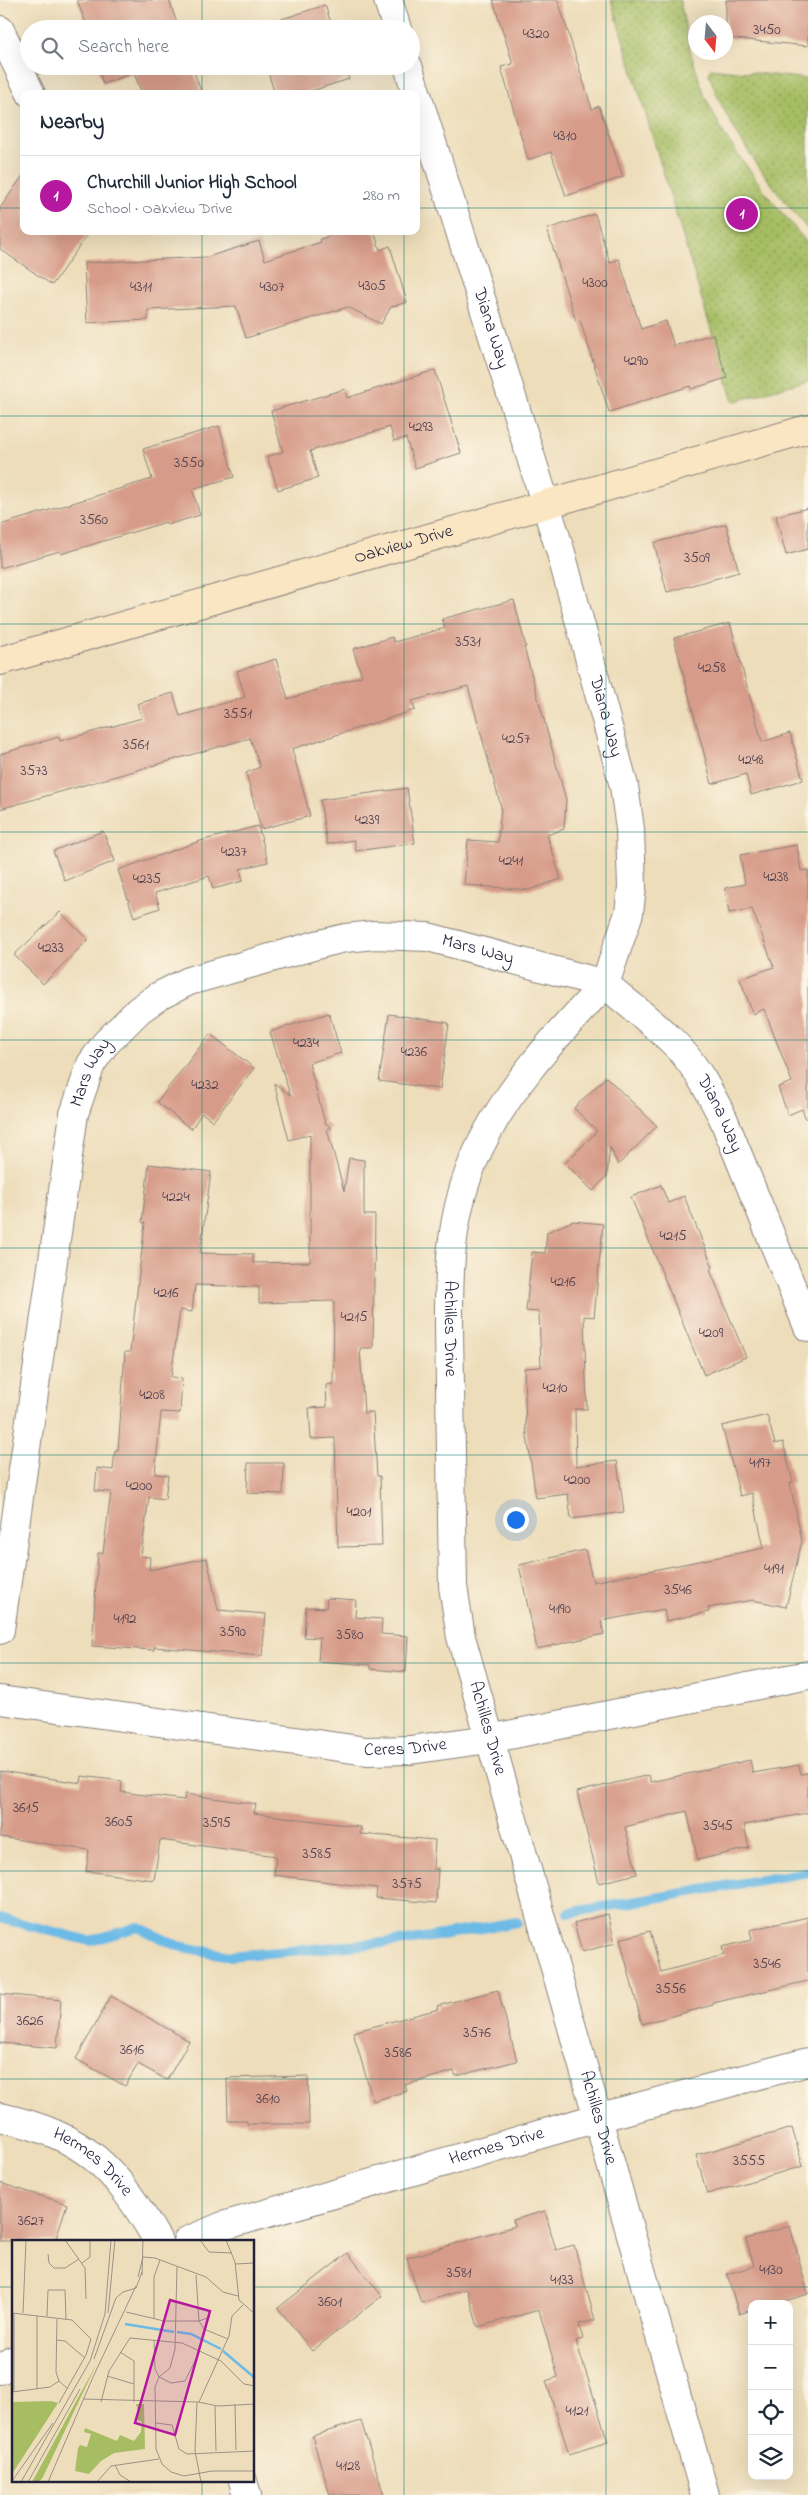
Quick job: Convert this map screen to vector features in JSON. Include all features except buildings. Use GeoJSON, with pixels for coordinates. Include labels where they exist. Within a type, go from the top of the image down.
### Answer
{"type":"FeatureCollection","features":[{"type":"Feature","properties":{"kind":"street"},"geometry":{"type":"LineString","coordinates":[[388,0],[394,20]]}},
{"type":"Feature","properties":{"kind":"street"},"geometry":{"type":"LineString","coordinates":[[0,30],[20,71]]}},
{"type":"Feature","properties":{"kind":"street"},"geometry":{"type":"LineString","coordinates":[[22,75],[29,90]]}},
{"type":"Feature","properties":{"kind":"street","name":"Diana Way"},"geometry":{"type":"LineString","coordinates":[[410,75],[414,90]]}},
{"type":"Feature","properties":{"kind":"street","name":"Diana Way"},"geometry":{"type":"LineString","coordinates":[[420,118],[561,553],[624,786],[630,829],[632,887],[629,913],[605,984],[673,1042],[692,1065],[709,1091],[723,1118],[808,1327]]}},
{"type":"Feature","properties":{"kind":"street","name":"Oakview Drive"},"geometry":{"type":"LineString","coordinates":[[0,661],[808,429]]}},
{"type":"Feature","properties":{"kind":"street","name":"Mars Way"},"geometry":{"type":"LineString","coordinates":[[0,1630],[74,1114],[91,1064],[122,1025],[159,996],[189,982],[320,944],[345,938],[375,935],[409,935],[436,939],[506,960],[605,984]]}},
{"type":"Feature","properties":{"kind":"street","name":"Achilles Drive"},"geometry":{"type":"LineString","coordinates":[[605,984],[545,1048],[498,1115],[477,1155],[464,1188],[452,1242],[449,1268],[453,1586],[459,1629],[489,1739],[705,2495]]}},
{"type":"Feature","properties":{"kind":"street","name":"Ceres Drive"},"geometry":{"type":"LineString","coordinates":[[0,1700],[367,1751],[410,1750],[489,1739],[808,1675]]}},
{"type":"Feature","properties":{"kind":"street","name":"Hermes Drive"},"geometry":{"type":"LineString","coordinates":[[190,2240],[223,2226],[597,2118],[808,2062]]}},
{"type":"Feature","properties":{"kind":"street","name":"Hermes Drive"},"geometry":{"type":"LineString","coordinates":[[0,2117],[43,2128],[63,2137],[98,2160],[121,2183],[157,2240]]}},
{"type":"Feature","properties":{"kind":"street"},"geometry":{"type":"LineString","coordinates":[[0,2370],[12,2361]]}},
{"type":"Feature","properties":{"kind":"street"},"geometry":{"type":"LineString","coordinates":[[243,2482],[248,2495]]}},
{"type":"Feature","properties":{"kind":"green space"},"geometry":{"type":"Polygon","coordinates":[[[611,0],[680,0],[688,39],[688,60],[693,60],[705,97],[725,136],[768,196],[808,244],[808,380],[733,402],[611,0]]]}},
{"type":"Feature","properties":{"kind":"green space"},"geometry":{"type":"Polygon","coordinates":[[[711,68],[808,79],[808,230],[751,156],[727,117],[709,74],[711,68]]]}},
{"type":"Feature","properties":{"kind":"waterway"},"geometry":{"type":"LineString","coordinates":[[568,1913],[808,1872]]}},
{"type":"Feature","properties":{"kind":"waterway"},"geometry":{"type":"LineString","coordinates":[[0,1918],[90,1941],[138,1927],[178,1946],[230,1956],[406,1941],[517,1922]]}},
{"type":"Feature","properties":{"kind":"place","name":"Churchill Junior High School"},"geometry":{"type":"Point","coordinates":[742,214]}}]}
